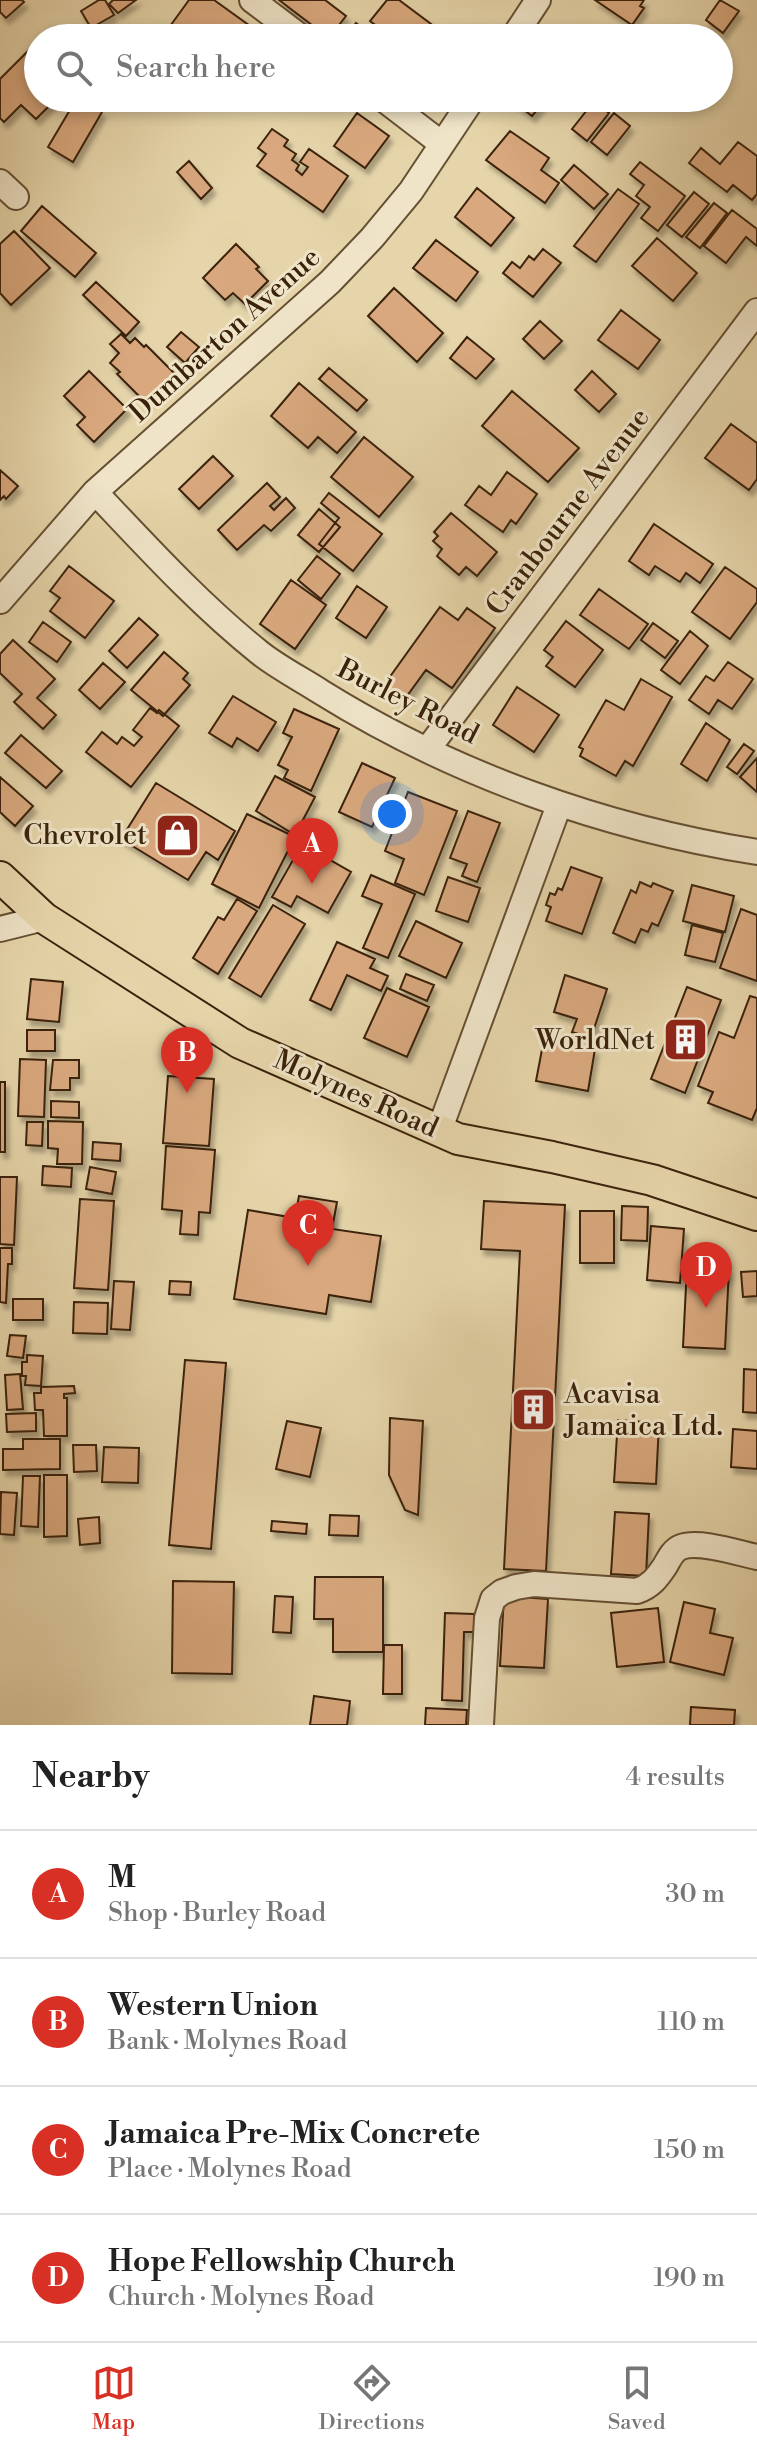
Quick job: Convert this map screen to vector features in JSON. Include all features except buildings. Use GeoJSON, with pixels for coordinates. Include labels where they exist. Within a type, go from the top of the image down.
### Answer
{"type":"FeatureCollection","features":[{"type":"Feature","properties":{"kind":"main road","name":"Molynes Road"},"geometry":{"type":"LineString","coordinates":[[0,877],[44,918],[240,1043],[458,1139],[652,1180],[757,1215]]}},
{"type":"Feature","properties":{"kind":"street"},"geometry":{"type":"LineString","coordinates":[[252,0],[284,24]]}},
{"type":"Feature","properties":{"kind":"street"},"geometry":{"type":"LineString","coordinates":[[522,24],[538,0]]}},
{"type":"Feature","properties":{"kind":"street"},"geometry":{"type":"LineString","coordinates":[[400,112],[442,144]]}},
{"type":"Feature","properties":{"kind":"street","name":"Dumbarton Avenue"},"geometry":{"type":"LineString","coordinates":[[0,601],[95,492],[330,282],[411,191],[464,112]]}},
{"type":"Feature","properties":{"kind":"street","name":"Cranbourne Avenue"},"geometry":{"type":"LineString","coordinates":[[427,750],[757,311]]}},
{"type":"Feature","properties":{"kind":"street","name":"Burley Road"},"geometry":{"type":"LineString","coordinates":[[95,492],[195,598],[263,655],[364,719],[427,750],[559,805],[661,833],[757,852]]}},
{"type":"Feature","properties":{"kind":"street"},"geometry":{"type":"LineString","coordinates":[[439,1131],[559,805]]}},
{"type":"Feature","properties":{"kind":"street"},"geometry":{"type":"LineString","coordinates":[[0,929],[44,918]]}},
{"type":"Feature","properties":{"kind":"street"},"geometry":{"type":"LineString","coordinates":[[481,1725],[487,1618],[493,1599],[502,1592],[534,1584],[637,1591],[647,1588],[657,1578],[675,1552],[693,1545],[757,1557]]}},
{"type":"Feature","properties":{"kind":"place","name":"Chevrolet"},"geometry":{"type":"Point","coordinates":[178,835]}},
{"type":"Feature","properties":{"kind":"place","name":"M"},"geometry":{"type":"Point","coordinates":[312,884]}},
{"type":"Feature","properties":{"kind":"place","name":"WorldNet"},"geometry":{"type":"Point","coordinates":[686,1040]}},
{"type":"Feature","properties":{"kind":"place","name":"Western Union"},"geometry":{"type":"Point","coordinates":[187,1093]}},
{"type":"Feature","properties":{"kind":"place","name":"Jamaica Pre-Mix Concrete"},"geometry":{"type":"Point","coordinates":[308,1266]}},
{"type":"Feature","properties":{"kind":"place","name":"Hope Fellowship Church"},"geometry":{"type":"Point","coordinates":[706,1308]}},
{"type":"Feature","properties":{"kind":"place","name":"Acavisa Jamaica Ltd."},"geometry":{"type":"Point","coordinates":[533,1410]}}]}
